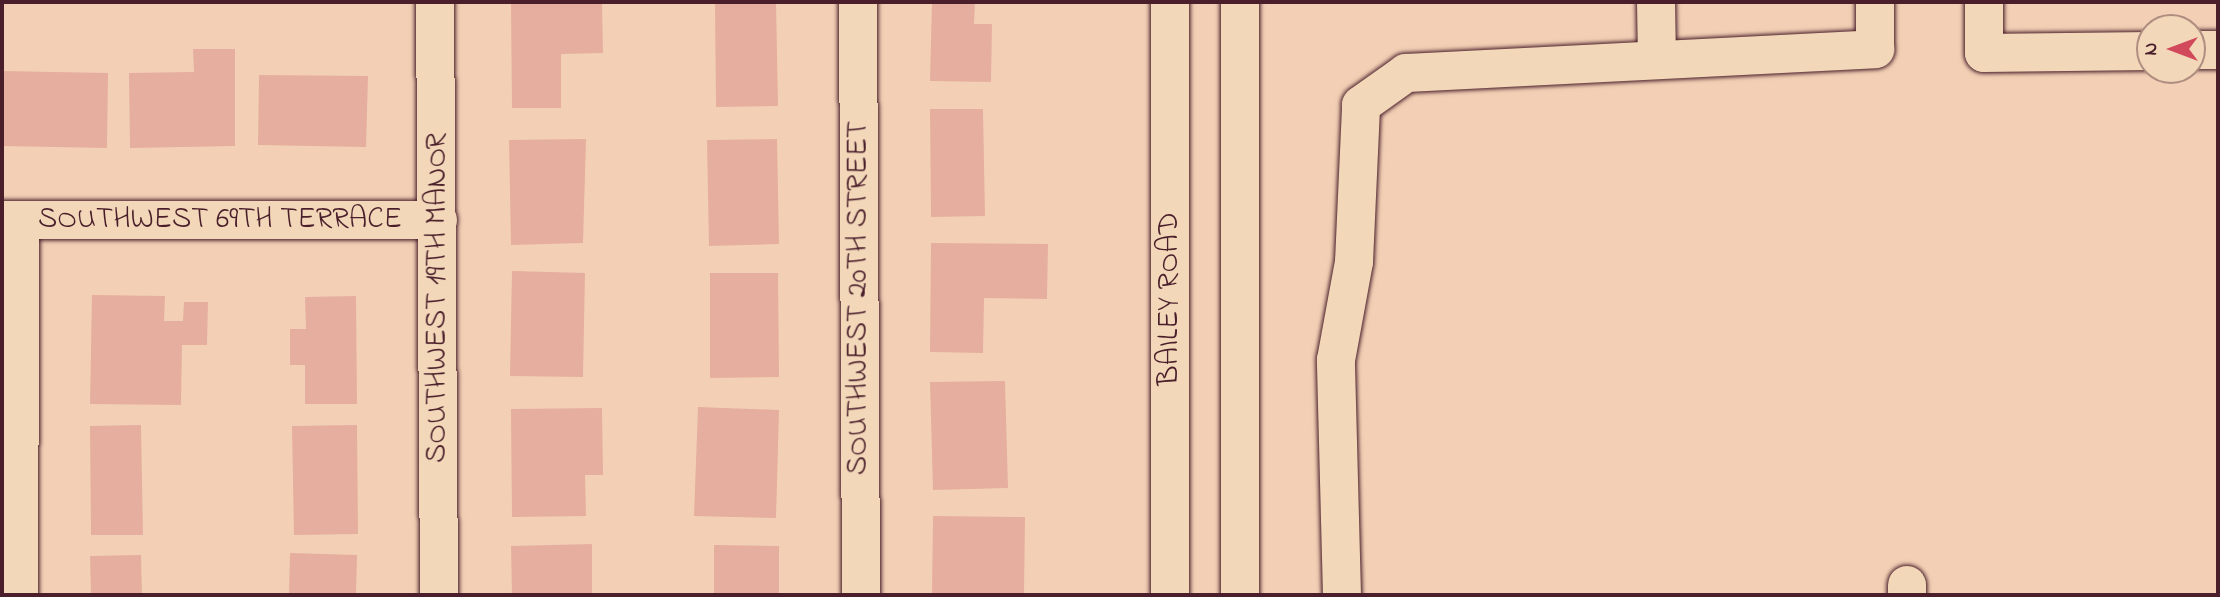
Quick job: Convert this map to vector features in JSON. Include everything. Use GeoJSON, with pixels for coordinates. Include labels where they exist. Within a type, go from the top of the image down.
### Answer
{"type":"FeatureCollection","features":[{"type":"Feature","properties":{"kind":"street","name":"SOUTHWEST 19TH MANOR"},"geometry":{"type":"LineString","coordinates":[[435,2],[439,595]]}},
{"type":"Feature","properties":{"kind":"street","name":"SOUTHWEST 20TH STREET"},"geometry":{"type":"LineString","coordinates":[[858,2],[861,595]]}},
{"type":"Feature","properties":{"kind":"street","name":"BAILEY ROAD"},"geometry":{"type":"LineString","coordinates":[[1170,2],[1170,595]]}},
{"type":"Feature","properties":{"kind":"street"},"geometry":{"type":"LineString","coordinates":[[1240,2],[1240,595]]}},
{"type":"Feature","properties":{"kind":"street"},"geometry":{"type":"LineString","coordinates":[[1656,2],[1657,60]]}},
{"type":"Feature","properties":{"kind":"street"},"geometry":{"type":"LineString","coordinates":[[1342,595],[1336,360],[1354,262],[1361,105],[1406,73],[1875,49],[1875,2]]}},
{"type":"Feature","properties":{"kind":"street"},"geometry":{"type":"LineString","coordinates":[[1984,2],[1984,53],[2136,51]]}},
{"type":"Feature","properties":{"kind":"street","name":"SOUTHWEST 69TH TERRACE"},"geometry":{"type":"LineString","coordinates":[[11,221],[438,220]]}},
{"type":"Feature","properties":{"kind":"street"},"geometry":{"type":"LineString","coordinates":[[11,221],[19,595]]}},
{"type":"Feature","properties":{"kind":"building"},"geometry":{"type":"Polygon","coordinates":[[[511,2],[602,2],[603,53],[561,54],[561,108],[512,108],[511,2]]]}},
{"type":"Feature","properties":{"kind":"building"},"geometry":{"type":"Polygon","coordinates":[[[715,2],[776,2],[778,106],[716,107],[715,2]]]}},
{"type":"Feature","properties":{"kind":"building"},"geometry":{"type":"Polygon","coordinates":[[[932,2],[975,2],[974,24],[992,24],[991,82],[930,81],[932,2]]]}},
{"type":"Feature","properties":{"kind":"building"},"geometry":{"type":"Polygon","coordinates":[[[193,49],[235,49],[235,146],[130,148],[129,73],[194,72],[193,49]]]}},
{"type":"Feature","properties":{"kind":"building"},"geometry":{"type":"Polygon","coordinates":[[[2,71],[108,73],[107,148],[2,146],[2,71]]]}},
{"type":"Feature","properties":{"kind":"building"},"geometry":{"type":"Polygon","coordinates":[[[259,75],[368,76],[366,147],[258,145],[259,75]]]}},
{"type":"Feature","properties":{"kind":"building"},"geometry":{"type":"Polygon","coordinates":[[[930,109],[983,109],[985,216],[931,217],[930,109]]]}},
{"type":"Feature","properties":{"kind":"building"},"geometry":{"type":"Polygon","coordinates":[[[586,139],[583,243],[511,245],[509,140],[586,139]]]}},
{"type":"Feature","properties":{"kind":"building"},"geometry":{"type":"Polygon","coordinates":[[[777,139],[779,244],[709,246],[707,140],[777,139]]]}},
{"type":"Feature","properties":{"kind":"building"},"geometry":{"type":"Polygon","coordinates":[[[931,243],[1048,244],[1047,299],[984,298],[983,353],[930,352],[931,243]]]}},
{"type":"Feature","properties":{"kind":"building"},"geometry":{"type":"Polygon","coordinates":[[[512,271],[585,273],[583,377],[510,376],[512,271]]]}},
{"type":"Feature","properties":{"kind":"building"},"geometry":{"type":"Polygon","coordinates":[[[710,273],[778,273],[779,377],[710,378],[710,273]]]}},
{"type":"Feature","properties":{"kind":"building"},"geometry":{"type":"Polygon","coordinates":[[[92,295],[165,296],[164,321],[183,321],[184,302],[208,302],[207,345],[182,345],[181,405],[90,404],[92,295]]]}},
{"type":"Feature","properties":{"kind":"building"},"geometry":{"type":"Polygon","coordinates":[[[356,296],[357,404],[305,404],[305,365],[290,365],[290,329],[306,329],[305,297],[356,296]]]}},
{"type":"Feature","properties":{"kind":"building"},"geometry":{"type":"Polygon","coordinates":[[[1005,381],[1008,488],[933,490],[930,382],[1005,381]]]}},
{"type":"Feature","properties":{"kind":"building"},"geometry":{"type":"Polygon","coordinates":[[[698,407],[779,410],[776,518],[694,516],[698,407]]]}},
{"type":"Feature","properties":{"kind":"building"},"geometry":{"type":"Polygon","coordinates":[[[602,408],[603,475],[585,475],[586,516],[512,517],[511,409],[602,408]]]}},
{"type":"Feature","properties":{"kind":"building"},"geometry":{"type":"Polygon","coordinates":[[[141,425],[143,535],[91,535],[90,426],[141,425]]]}},
{"type":"Feature","properties":{"kind":"building"},"geometry":{"type":"Polygon","coordinates":[[[357,425],[358,534],[294,535],[292,426],[357,425]]]}},
{"type":"Feature","properties":{"kind":"building"},"geometry":{"type":"Polygon","coordinates":[[[933,516],[1025,517],[1024,595],[932,595],[933,516]]]}},
{"type":"Feature","properties":{"kind":"building"},"geometry":{"type":"Polygon","coordinates":[[[592,544],[592,595],[512,595],[511,546],[592,544]]]}},
{"type":"Feature","properties":{"kind":"building"},"geometry":{"type":"Polygon","coordinates":[[[714,545],[779,546],[779,595],[714,595],[714,545]]]}},
{"type":"Feature","properties":{"kind":"building"},"geometry":{"type":"Polygon","coordinates":[[[290,553],[357,555],[356,595],[289,595],[290,553]]]}},
{"type":"Feature","properties":{"kind":"building"},"geometry":{"type":"Polygon","coordinates":[[[141,555],[142,595],[91,595],[90,556],[141,555]]]}}]}
